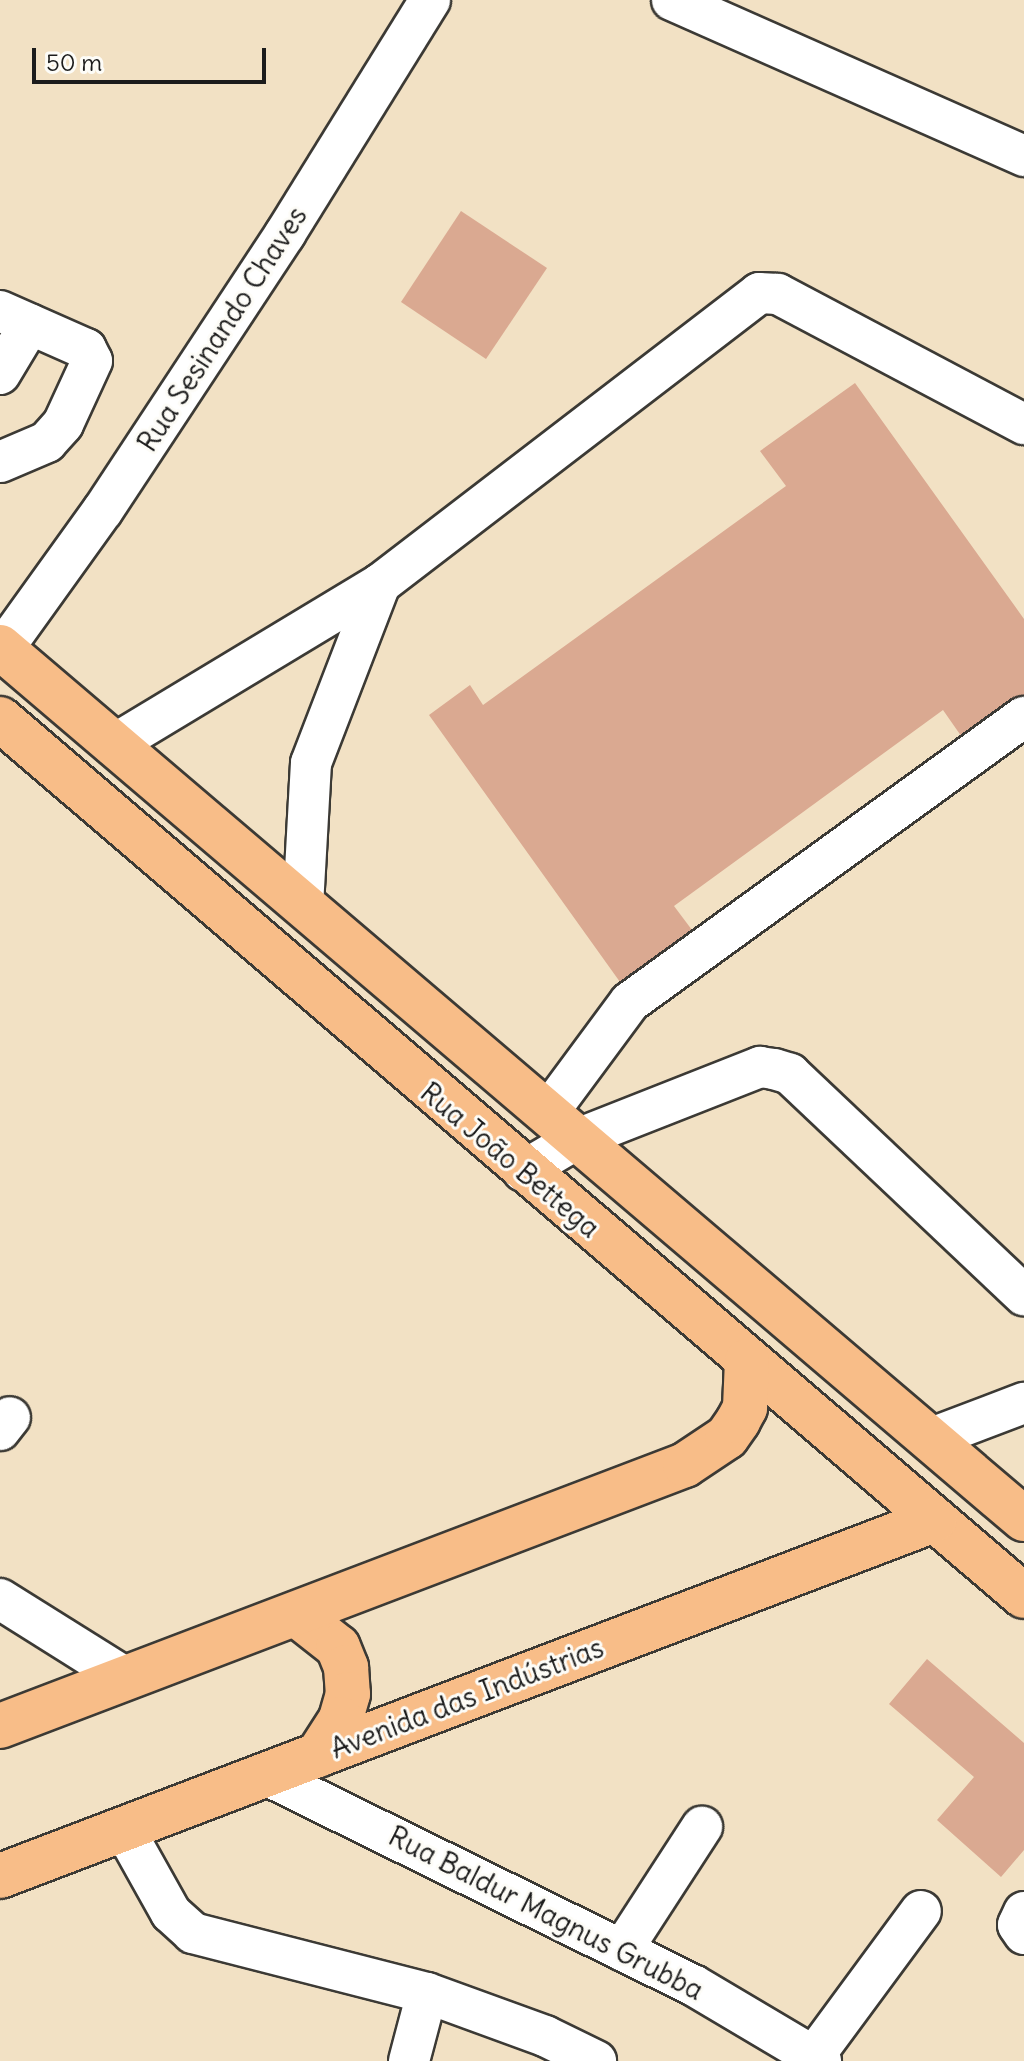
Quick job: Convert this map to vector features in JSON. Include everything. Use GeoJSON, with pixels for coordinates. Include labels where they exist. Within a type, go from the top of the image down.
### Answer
{"type":"FeatureCollection","features":[{"type":"Feature","properties":{"kind":"main road","name":"Rua João Bettega"},"geometry":{"type":"LineString","coordinates":[[1,648],[1024,1519]]}},
{"type":"Feature","properties":{"kind":"main road"},"geometry":{"type":"LineString","coordinates":[[12,730],[58,698]]}},
{"type":"Feature","properties":{"kind":"main road","name":"Rua João Bettega"},"geometry":{"type":"LineString","coordinates":[[12,730],[516,1165],[1024,1596]]}},
{"type":"Feature","properties":{"kind":"main road"},"geometry":{"type":"LineString","coordinates":[[516,1165],[562,1126]]}},
{"type":"Feature","properties":{"kind":"main road"},"geometry":{"type":"LineString","coordinates":[[0,1726],[685,1465],[727,1437],[738,1421],[745,1408],[747,1361]]}},
{"type":"Feature","properties":{"kind":"main road","name":"Avenida das Indústrias"},"geometry":{"type":"LineString","coordinates":[[0,1876],[934,1520]]}},
{"type":"Feature","properties":{"kind":"main road"},"geometry":{"type":"LineString","coordinates":[[296,1614],[338,1647],[346,1667],[348,1694],[341,1719],[318,1755]]}},
{"type":"Feature","properties":{"kind":"street","name":"Rua Sesinando Chaves"},"geometry":{"type":"LineString","coordinates":[[1,648],[103,510],[285,234],[430,0]]}},
{"type":"Feature","properties":{"kind":"street"},"geometry":{"type":"LineString","coordinates":[[679,1],[1024,156]]}},
{"type":"Feature","properties":{"kind":"street"},"geometry":{"type":"LineString","coordinates":[[113,745],[380,584],[759,293],[778,294],[1024,424]]}},
{"type":"Feature","properties":{"kind":"street"},"geometry":{"type":"LineString","coordinates":[[0,374],[15,317],[86,349],[92,361],[63,424],[47,442],[0,462]]}},
{"type":"Feature","properties":{"kind":"street"},"geometry":{"type":"LineString","coordinates":[[303,906],[311,763],[380,584]]}},
{"type":"Feature","properties":{"kind":"street"},"geometry":{"type":"LineString","coordinates":[[562,1126],[630,1002],[1024,717]]}},
{"type":"Feature","properties":{"kind":"street"},"geometry":{"type":"LineString","coordinates":[[562,1126],[760,1067],[790,1074],[1024,1295]]}},
{"type":"Feature","properties":{"kind":"street"},"geometry":{"type":"LineString","coordinates":[[929,1439],[1024,1403]]}},
{"type":"Feature","properties":{"kind":"street"},"geometry":{"type":"LineString","coordinates":[[0,1599],[126,1678]]}},
{"type":"Feature","properties":{"kind":"street","name":"Rua Baldur Magnus Grubba"},"geometry":{"type":"LineString","coordinates":[[266,1775],[622,1950],[817,2058]]}},
{"type":"Feature","properties":{"kind":"street"},"geometry":{"type":"LineString","coordinates":[[622,1950],[702,1827]]}},
{"type":"Feature","properties":{"kind":"street"},"geometry":{"type":"LineString","coordinates":[[124,1829],[171,1913],[193,1933],[427,1993],[545,2036],[596,2061]]}},
{"type":"Feature","properties":{"kind":"street"},"geometry":{"type":"LineString","coordinates":[[817,2058],[921,1911]]}},
{"type":"Feature","properties":{"kind":"street"},"geometry":{"type":"LineString","coordinates":[[1024,1912],[1018,1925],[1024,1934]]}},
{"type":"Feature","properties":{"kind":"street"},"geometry":{"type":"LineString","coordinates":[[409,2061],[427,1993]]}},
{"type":"Feature","properties":{"kind":"building"},"geometry":{"type":"Polygon","coordinates":[[[461,211],[547,268],[486,359],[401,302],[461,211]]]}},
{"type":"Feature","properties":{"kind":"building"},"geometry":{"type":"Polygon","coordinates":[[[855,383],[1024,619],[1024,716],[973,753],[943,710],[674,906],[692,930],[620,982],[429,715],[470,685],[483,705],[786,486],[760,451],[855,383]]]}},
{"type":"Feature","properties":{"kind":"building"},"geometry":{"type":"Polygon","coordinates":[[[927,1659],[1024,1743],[1024,1850],[1001,1877],[937,1820],[974,1777],[889,1704],[927,1659]]]}}]}
